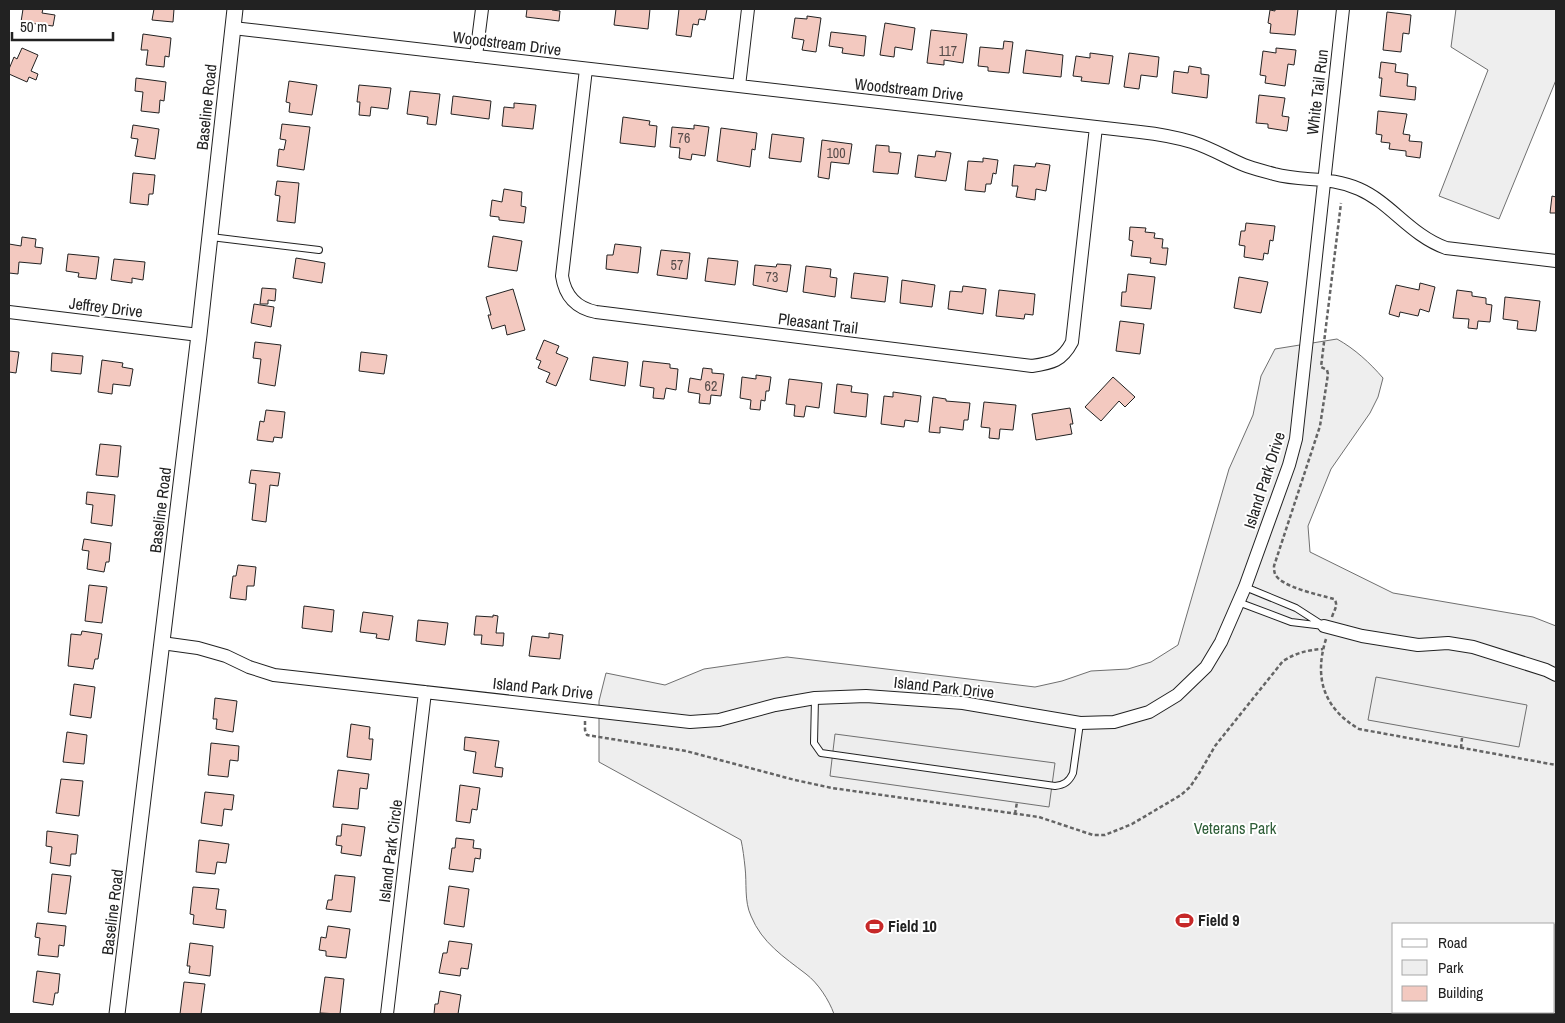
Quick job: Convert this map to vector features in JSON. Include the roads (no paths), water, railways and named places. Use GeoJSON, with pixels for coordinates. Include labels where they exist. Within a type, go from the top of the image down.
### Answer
{"type":"FeatureCollection","features":[{"type":"Feature","properties":{"kind":"street","name":"Baseline Road"},"geometry":{"type":"LineString","coordinates":[[117,1014],[199,335],[235,9]]}},
{"type":"Feature","properties":{"kind":"street"},"geometry":{"type":"LineString","coordinates":[[476,56],[482,9]]}},
{"type":"Feature","properties":{"kind":"street"},"geometry":{"type":"LineString","coordinates":[[739,86],[748,9]]}},
{"type":"Feature","properties":{"kind":"street","name":"White Tail Run"},"geometry":{"type":"LineString","coordinates":[[1323,179],[1343,9]]}},
{"type":"Feature","properties":{"kind":"street","name":"Woodstream Drive"},"geometry":{"type":"LineString","coordinates":[[233,28],[1096,126],[1171,137],[1192,142],[1218,152],[1243,165],[1276,174],[1341,182],[1360,189],[1373,196],[1421,236],[1446,248],[1556,261]]}},
{"type":"Feature","properties":{"kind":"street","name":"Pleasant Trail"},"geometry":{"type":"LineString","coordinates":[[586,69],[562,276],[569,297],[577,305],[596,312],[1032,366],[1046,364],[1058,359],[1066,352],[1072,342],[1096,126]]}},
{"type":"Feature","properties":{"kind":"street","name":"Island Park Drive"},"geometry":{"type":"LineString","coordinates":[[162,643],[198,648],[274,674],[690,722],[719,720],[774,705],[815,698],[866,696],[963,703],[1080,723],[1114,722],[1149,712],[1178,695],[1206,666],[1221,642],[1245,587],[1289,464],[1296,439],[1305,365],[1323,179]]}},
{"type":"Feature","properties":{"kind":"street","name":"Jeffrey Drive"},"geometry":{"type":"LineString","coordinates":[[9,312],[199,335]]}},
{"type":"Feature","properties":{"kind":"street"},"geometry":{"type":"LineString","coordinates":[[1326,627],[1362,636],[1418,645],[1448,643],[1473,647],[1546,670],[1556,675]]}},
{"type":"Feature","properties":{"kind":"street","name":"Island Park Circle"},"geometry":{"type":"LineString","coordinates":[[387,1014],[425,692]]}},
{"type":"Feature","properties":{"kind":"lane"},"geometry":{"type":"LineString","coordinates":[[210,237],[319,250]]}},
{"type":"Feature","properties":{"kind":"lane"},"geometry":{"type":"LineString","coordinates":[[1245,587],[1296,608],[1326,627]]}},
{"type":"Feature","properties":{"kind":"lane"},"geometry":{"type":"LineString","coordinates":[[1238,602],[1291,622],[1326,627]]}},
{"type":"Feature","properties":{"kind":"lane"},"geometry":{"type":"LineString","coordinates":[[815,698],[814,743],[821,753],[1055,786],[1062,785],[1069,780],[1073,773],[1080,723]]}},
{"type":"Feature","properties":{"kind":"place","name":"Field 9"},"geometry":{"type":"Point","coordinates":[1184,920]}},
{"type":"Feature","properties":{"kind":"place","name":"Field 10"},"geometry":{"type":"Point","coordinates":[874,926]}},
{"type":"Feature","properties":{"kind":"park label","name":"Veterans Park"},"geometry":{"type":"Point","coordinates":[1235,828]}}]}
